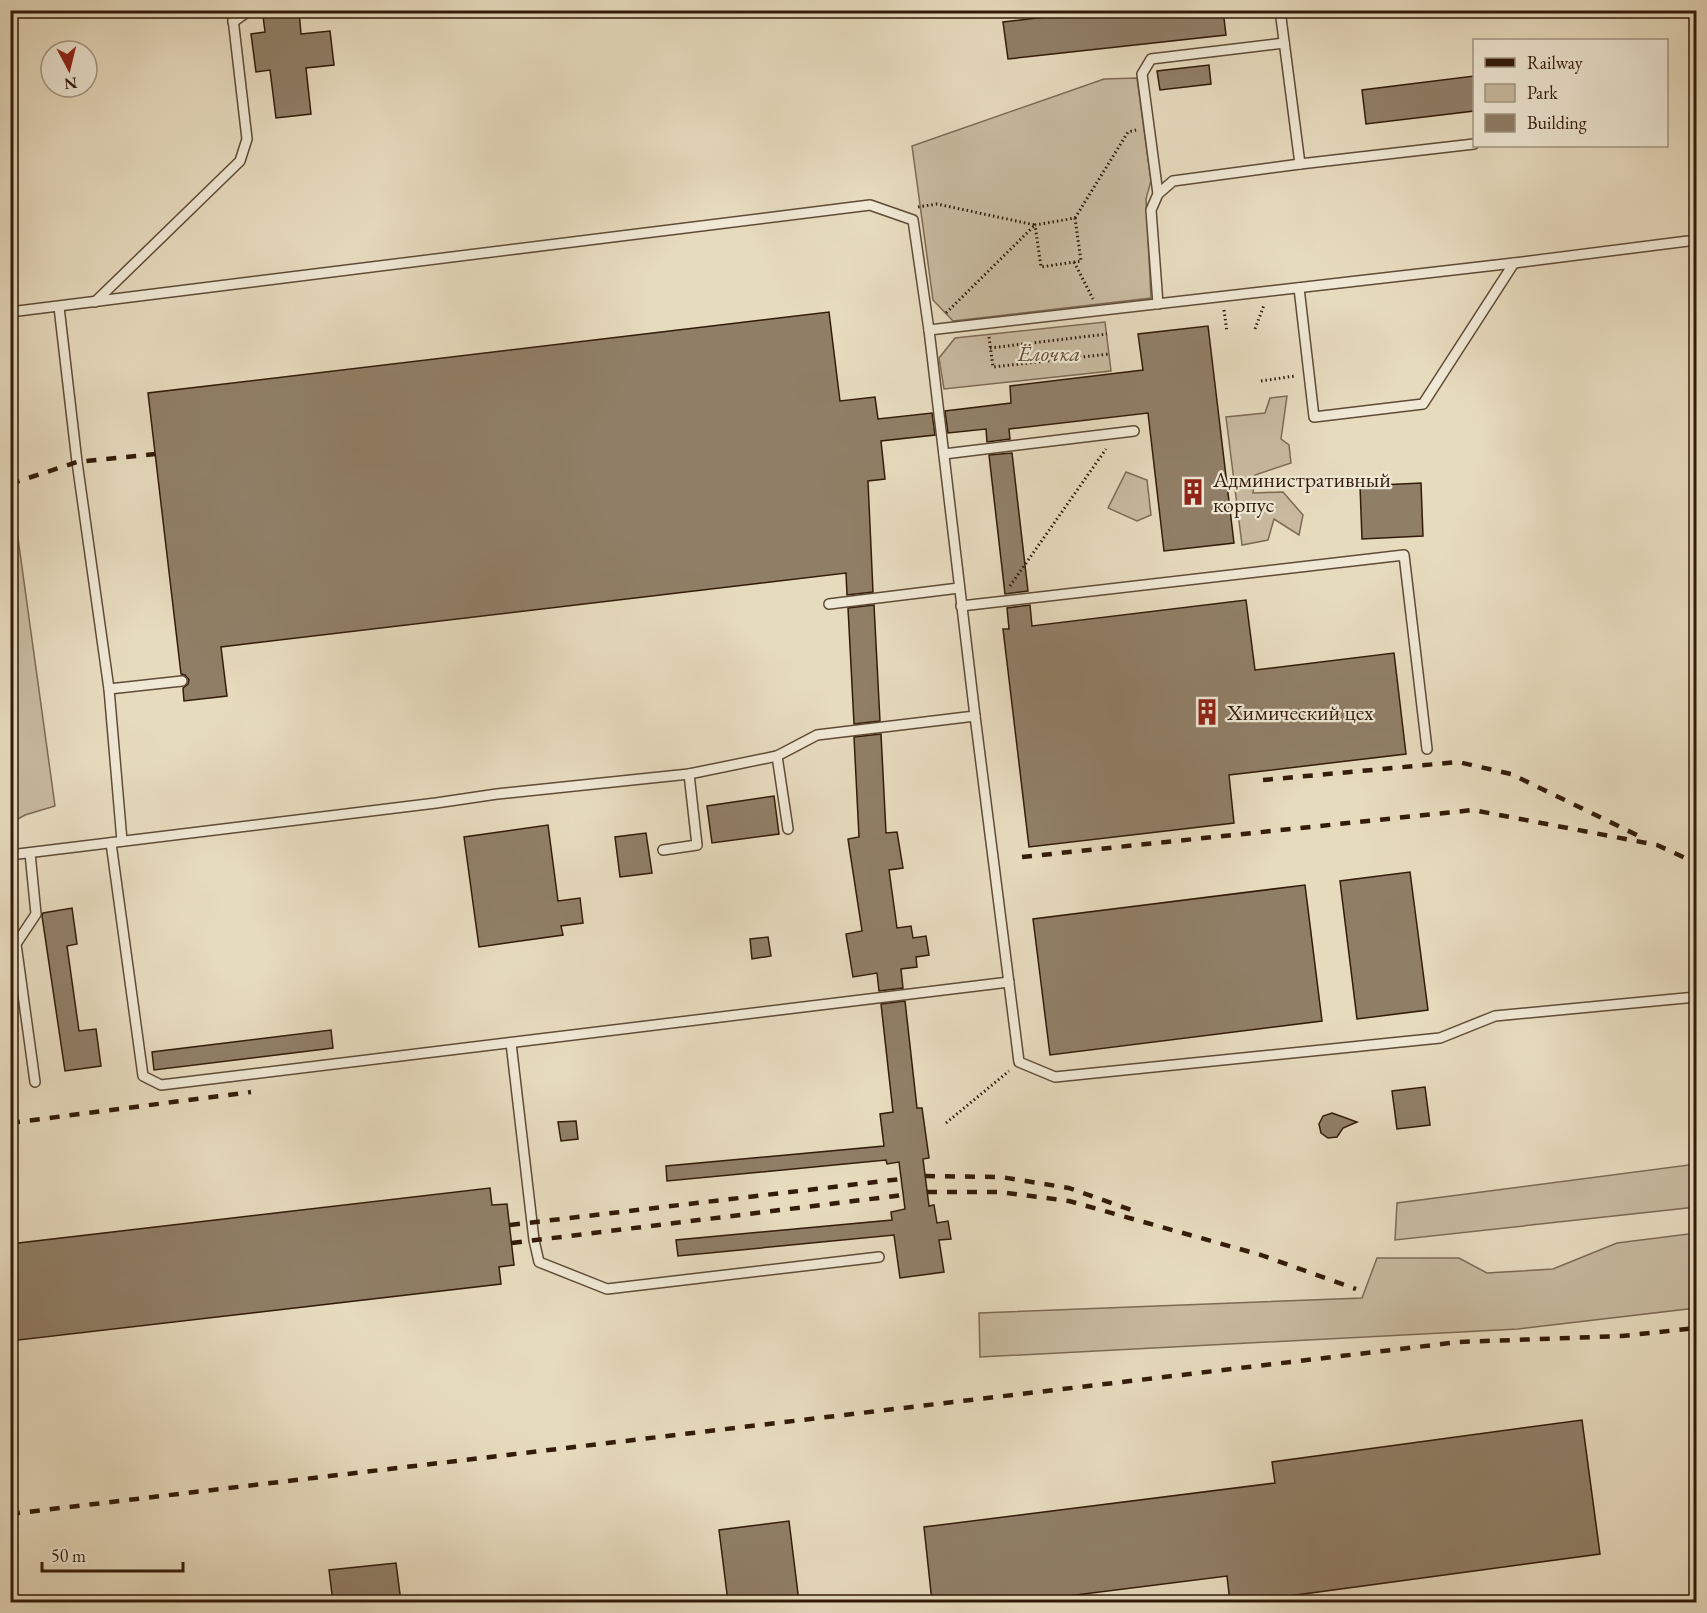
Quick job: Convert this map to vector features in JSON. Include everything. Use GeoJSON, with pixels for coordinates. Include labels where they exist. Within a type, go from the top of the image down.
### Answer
{"type":"FeatureCollection","features":[{"type":"Feature","properties":{"kind":"lane"},"geometry":{"type":"LineString","coordinates":[[95,302],[240,161],[247,139],[232,10]]}},
{"type":"Feature","properties":{"kind":"lane"},"geometry":{"type":"LineString","coordinates":[[233,22],[250,10]]}},
{"type":"Feature","properties":{"kind":"lane"},"geometry":{"type":"LineString","coordinates":[[1280,10],[1300,164]]}},
{"type":"Feature","properties":{"kind":"lane"},"geometry":{"type":"LineString","coordinates":[[1158,194],[1142,74],[1151,58],[1284,44]]}},
{"type":"Feature","properties":{"kind":"lane"},"geometry":{"type":"LineString","coordinates":[[1158,304],[1150,210],[1158,194],[1173,181],[1473,144]]}},
{"type":"Feature","properties":{"kind":"lane"},"geometry":{"type":"LineString","coordinates":[[10,312],[870,205],[913,220],[929,330],[961,606],[1020,1062],[1055,1077],[1067,1076],[1440,1038],[1495,1016],[1696,997]]}},
{"type":"Feature","properties":{"kind":"lane"},"geometry":{"type":"LineString","coordinates":[[929,330],[1696,240]]}},
{"type":"Feature","properties":{"kind":"lane"},"geometry":{"type":"LineString","coordinates":[[1299,288],[1314,417],[1423,404],[1514,263]]}},
{"type":"Feature","properties":{"kind":"lane"},"geometry":{"type":"LineString","coordinates":[[59,307],[77,462],[109,689],[122,841]]}},
{"type":"Feature","properties":{"kind":"lane"},"geometry":{"type":"LineString","coordinates":[[944,454],[1134,431]]}},
{"type":"Feature","properties":{"kind":"lane"},"geometry":{"type":"LineString","coordinates":[[961,606],[1404,555],[1427,749]]}},
{"type":"Feature","properties":{"kind":"lane"},"geometry":{"type":"LineString","coordinates":[[829,604],[959,588]]}},
{"type":"Feature","properties":{"kind":"lane"},"geometry":{"type":"LineString","coordinates":[[109,689],[182,681]]}},
{"type":"Feature","properties":{"kind":"lane"},"geometry":{"type":"LineString","coordinates":[[10,855],[497,794],[689,774],[777,756],[817,735],[975,716]]}},
{"type":"Feature","properties":{"kind":"lane"},"geometry":{"type":"LineString","coordinates":[[777,756],[788,829]]}},
{"type":"Feature","properties":{"kind":"lane"},"geometry":{"type":"LineString","coordinates":[[663,850],[697,846],[689,774]]}},
{"type":"Feature","properties":{"kind":"lane"},"geometry":{"type":"LineString","coordinates":[[111,843],[143,1076],[161,1085],[1009,982]]}},
{"type":"Feature","properties":{"kind":"lane"},"geometry":{"type":"LineString","coordinates":[[30,853],[36,914],[16,944],[35,1083]]}},
{"type":"Feature","properties":{"kind":"lane"},"geometry":{"type":"LineString","coordinates":[[511,1042],[538,1262],[607,1289],[879,1257]]}},
{"type":"Feature","properties":{"kind":"path"},"geometry":{"type":"LineString","coordinates":[[1035,225],[1041,267],[1082,261],[1075,218],[1128,132],[1149,126]]}},
{"type":"Feature","properties":{"kind":"path"},"geometry":{"type":"LineString","coordinates":[[913,220],[918,207],[937,204],[1035,225],[1075,218]]}},
{"type":"Feature","properties":{"kind":"path"},"geometry":{"type":"LineString","coordinates":[[929,330],[1035,225]]}},
{"type":"Feature","properties":{"kind":"path"},"geometry":{"type":"LineString","coordinates":[[1074,262],[1099,311]]}},
{"type":"Feature","properties":{"kind":"path"},"geometry":{"type":"LineString","coordinates":[[1255,329],[1269,291]]}},
{"type":"Feature","properties":{"kind":"path"},"geometry":{"type":"LineString","coordinates":[[1222,297],[1227,332]]}},
{"type":"Feature","properties":{"kind":"path"},"geometry":{"type":"LineString","coordinates":[[987,323],[993,368],[1109,354]]}},
{"type":"Feature","properties":{"kind":"path"},"geometry":{"type":"LineString","coordinates":[[990,348],[1107,334]]}},
{"type":"Feature","properties":{"kind":"path"},"geometry":{"type":"LineString","coordinates":[[1261,381],[1309,374]]}},
{"type":"Feature","properties":{"kind":"path"},"geometry":{"type":"LineString","coordinates":[[999,602],[1117,433]]}},
{"type":"Feature","properties":{"kind":"path"},"geometry":{"type":"LineString","coordinates":[[946,1123],[1020,1062]]}},
{"type":"Feature","properties":{"kind":"green space"},"geometry":{"type":"Polygon","coordinates":[[[1137,78],[1151,181],[1146,199],[1151,298],[953,321],[933,300],[912,146],[1104,79],[1137,78]]]}},
{"type":"Feature","properties":{"kind":"green space","name":"Ёлочка"},"geometry":{"type":"Polygon","coordinates":[[[1105,322],[1111,371],[944,389],[939,358],[955,338],[1105,322]]]}},
{"type":"Feature","properties":{"kind":"green space"},"geometry":{"type":"Polygon","coordinates":[[[1287,396],[1281,439],[1289,445],[1291,463],[1255,475],[1253,493],[1283,492],[1303,515],[1299,535],[1274,519],[1268,540],[1242,545],[1226,417],[1265,413],[1270,398],[1287,396]]]}},
{"type":"Feature","properties":{"kind":"green space"},"geometry":{"type":"Polygon","coordinates":[[[1126,472],[1147,480],[1151,515],[1137,521],[1108,508],[1126,472]]]}},
{"type":"Feature","properties":{"kind":"green space"},"geometry":{"type":"Polygon","coordinates":[[[12,495],[55,806],[25,815],[11,823],[10,496],[12,495]]]}},
{"type":"Feature","properties":{"kind":"green space"},"geometry":{"type":"Polygon","coordinates":[[[1696,1164],[1696,1207],[1395,1240],[1397,1203],[1696,1164]]]}},
{"type":"Feature","properties":{"kind":"green space"},"geometry":{"type":"Polygon","coordinates":[[[1696,1233],[1696,1308],[1518,1329],[980,1357],[979,1313],[1362,1298],[1377,1258],[1459,1258],[1487,1273],[1553,1269],[1617,1243],[1696,1233]]]}},
{"type":"Feature","properties":{"kind":"building"},"geometry":{"type":"Polygon","coordinates":[[[1105,10],[1223,10],[1226,35],[1008,59],[1003,22],[1105,10]]]}},
{"type":"Feature","properties":{"kind":"building"},"geometry":{"type":"Polygon","coordinates":[[[299,11],[301,34],[330,31],[334,65],[306,68],[311,114],[276,118],[270,70],[256,72],[251,34],[265,32],[263,16],[299,11]]]}},
{"type":"Feature","properties":{"kind":"building"},"geometry":{"type":"Polygon","coordinates":[[[1209,65],[1211,84],[1160,90],[1157,71],[1209,65]]]}},
{"type":"Feature","properties":{"kind":"building"},"geometry":{"type":"Polygon","coordinates":[[[1473,76],[1473,111],[1366,124],[1362,90],[1473,76]]]}},
{"type":"Feature","properties":{"kind":"building"},"geometry":{"type":"Polygon","coordinates":[[[829,312],[840,401],[875,397],[878,419],[932,413],[935,435],[881,441],[885,479],[868,481],[873,592],[847,595],[846,573],[221,647],[227,696],[184,701],[183,688],[189,680],[181,674],[148,393],[829,312]]]}},
{"type":"Feature","properties":{"kind":"building","name":"Административный корпус"},"geometry":{"type":"Polygon","coordinates":[[[1208,326],[1234,543],[1164,551],[1148,413],[1009,429],[1010,439],[987,442],[986,429],[948,433],[945,411],[1011,403],[1010,386],[1143,370],[1138,334],[1208,326]]]}},
{"type":"Feature","properties":{"kind":"building"},"geometry":{"type":"Polygon","coordinates":[[[1012,453],[1028,591],[1005,594],[989,455],[1012,453]]]}},
{"type":"Feature","properties":{"kind":"building"},"geometry":{"type":"Polygon","coordinates":[[[1421,483],[1423,536],[1362,539],[1360,486],[1421,483]]]}},
{"type":"Feature","properties":{"kind":"building","name":"Химический цех"},"geometry":{"type":"Polygon","coordinates":[[[1246,600],[1255,670],[1394,653],[1406,754],[1229,775],[1234,823],[1029,847],[1003,629],[1009,629],[1007,608],[1030,605],[1032,626],[1246,600]]]}},
{"type":"Feature","properties":{"kind":"building"},"geometry":{"type":"Polygon","coordinates":[[[874,605],[880,721],[854,724],[848,608],[874,605]]]}},
{"type":"Feature","properties":{"kind":"building"},"geometry":{"type":"Polygon","coordinates":[[[881,734],[886,833],[897,832],[903,868],[889,870],[897,928],[911,926],[913,938],[926,936],[929,955],[916,957],[917,967],[901,969],[903,988],[879,991],[877,973],[853,977],[846,934],[862,931],[848,839],[859,837],[854,737],[881,734]]]}},
{"type":"Feature","properties":{"kind":"building"},"geometry":{"type":"Polygon","coordinates":[[[774,796],[779,834],[712,843],[707,806],[774,796]]]}},
{"type":"Feature","properties":{"kind":"building"},"geometry":{"type":"Polygon","coordinates":[[[548,825],[558,901],[580,898],[583,923],[561,926],[563,935],[479,947],[464,837],[548,825]]]}},
{"type":"Feature","properties":{"kind":"building"},"geometry":{"type":"Polygon","coordinates":[[[646,833],[652,873],[620,877],[615,837],[646,833]]]}},
{"type":"Feature","properties":{"kind":"building"},"geometry":{"type":"Polygon","coordinates":[[[1410,872],[1428,1010],[1357,1019],[1340,881],[1410,872]]]}},
{"type":"Feature","properties":{"kind":"building"},"geometry":{"type":"Polygon","coordinates":[[[1305,885],[1322,1021],[1050,1055],[1033,919],[1305,885]]]}},
{"type":"Feature","properties":{"kind":"building"},"geometry":{"type":"Polygon","coordinates":[[[72,908],[77,944],[67,946],[79,1031],[96,1029],[101,1066],[65,1071],[42,916],[43,913],[72,908]]]}},
{"type":"Feature","properties":{"kind":"building"},"geometry":{"type":"Polygon","coordinates":[[[768,937],[771,956],[752,959],[750,939],[768,937]]]}},
{"type":"Feature","properties":{"kind":"building"},"geometry":{"type":"Polygon","coordinates":[[[905,1001],[917,1108],[922,1108],[929,1158],[923,1159],[929,1206],[934,1205],[937,1223],[948,1221],[951,1239],[939,1240],[944,1272],[900,1278],[894,1235],[678,1256],[676,1240],[892,1220],[891,1212],[905,1209],[899,1162],[887,1164],[886,1160],[667,1181],[666,1166],[884,1146],[880,1114],[893,1112],[881,1004],[905,1001]]]}},
{"type":"Feature","properties":{"kind":"building"},"geometry":{"type":"Polygon","coordinates":[[[331,1030],[333,1048],[154,1070],[152,1052],[331,1030]]]}},
{"type":"Feature","properties":{"kind":"building"},"geometry":{"type":"Polygon","coordinates":[[[1425,1087],[1430,1125],[1397,1129],[1392,1091],[1425,1087]]]}},
{"type":"Feature","properties":{"kind":"building"},"geometry":{"type":"Polygon","coordinates":[[[1332,1113],[1357,1122],[1343,1128],[1337,1137],[1328,1138],[1321,1133],[1319,1124],[1323,1116],[1332,1113]]]}},
{"type":"Feature","properties":{"kind":"building"},"geometry":{"type":"Polygon","coordinates":[[[576,1121],[578,1139],[561,1141],[558,1122],[576,1121]]]}},
{"type":"Feature","properties":{"kind":"building"},"geometry":{"type":"Polygon","coordinates":[[[490,1188],[492,1205],[507,1204],[514,1265],[499,1267],[501,1284],[10,1341],[10,1244],[490,1188]]]}},
{"type":"Feature","properties":{"kind":"building"},"geometry":{"type":"Polygon","coordinates":[[[1582,1420],[1600,1554],[1289,1596],[1290,1602],[1230,1602],[1227,1576],[1020,1602],[932,1602],[924,1527],[1275,1483],[1272,1462],[1582,1420]]]}},
{"type":"Feature","properties":{"kind":"building"},"geometry":{"type":"Polygon","coordinates":[[[789,1521],[799,1602],[728,1602],[719,1530],[789,1521]]]}},
{"type":"Feature","properties":{"kind":"building"},"geometry":{"type":"Polygon","coordinates":[[[396,1563],[401,1602],[333,1602],[329,1570],[396,1563]]]}},
{"type":"Feature","properties":{"kind":"railway"},"geometry":{"type":"LineString","coordinates":[[10,484],[77,462],[155,454]]}},
{"type":"Feature","properties":{"kind":"railway"},"geometry":{"type":"LineString","coordinates":[[1263,780],[1458,762],[1511,774],[1641,837]]}},
{"type":"Feature","properties":{"kind":"railway"},"geometry":{"type":"LineString","coordinates":[[1022,857],[1473,810],[1657,845],[1696,863]]}},
{"type":"Feature","properties":{"kind":"railway"},"geometry":{"type":"LineString","coordinates":[[10,1123],[251,1092]]}},
{"type":"Feature","properties":{"kind":"railway"},"geometry":{"type":"LineString","coordinates":[[925,1176],[1001,1177],[1069,1188],[1134,1211]]}},
{"type":"Feature","properties":{"kind":"railway"},"geometry":{"type":"LineString","coordinates":[[510,1225],[901,1179]]}},
{"type":"Feature","properties":{"kind":"railway"},"geometry":{"type":"LineString","coordinates":[[927,1192],[1000,1192],[1069,1201],[1261,1255],[1356,1289]]}},
{"type":"Feature","properties":{"kind":"railway"},"geometry":{"type":"LineString","coordinates":[[512,1243],[903,1195]]}},
{"type":"Feature","properties":{"kind":"railway"},"geometry":{"type":"LineString","coordinates":[[10,1514],[1459,1342],[1622,1336],[1696,1328]]}},
{"type":"Feature","properties":{"kind":"place","name":"Административный корпус"},"geometry":{"type":"Point","coordinates":[1193,492]}},
{"type":"Feature","properties":{"kind":"place","name":"Химический цех"},"geometry":{"type":"Point","coordinates":[1207,712]}}]}
